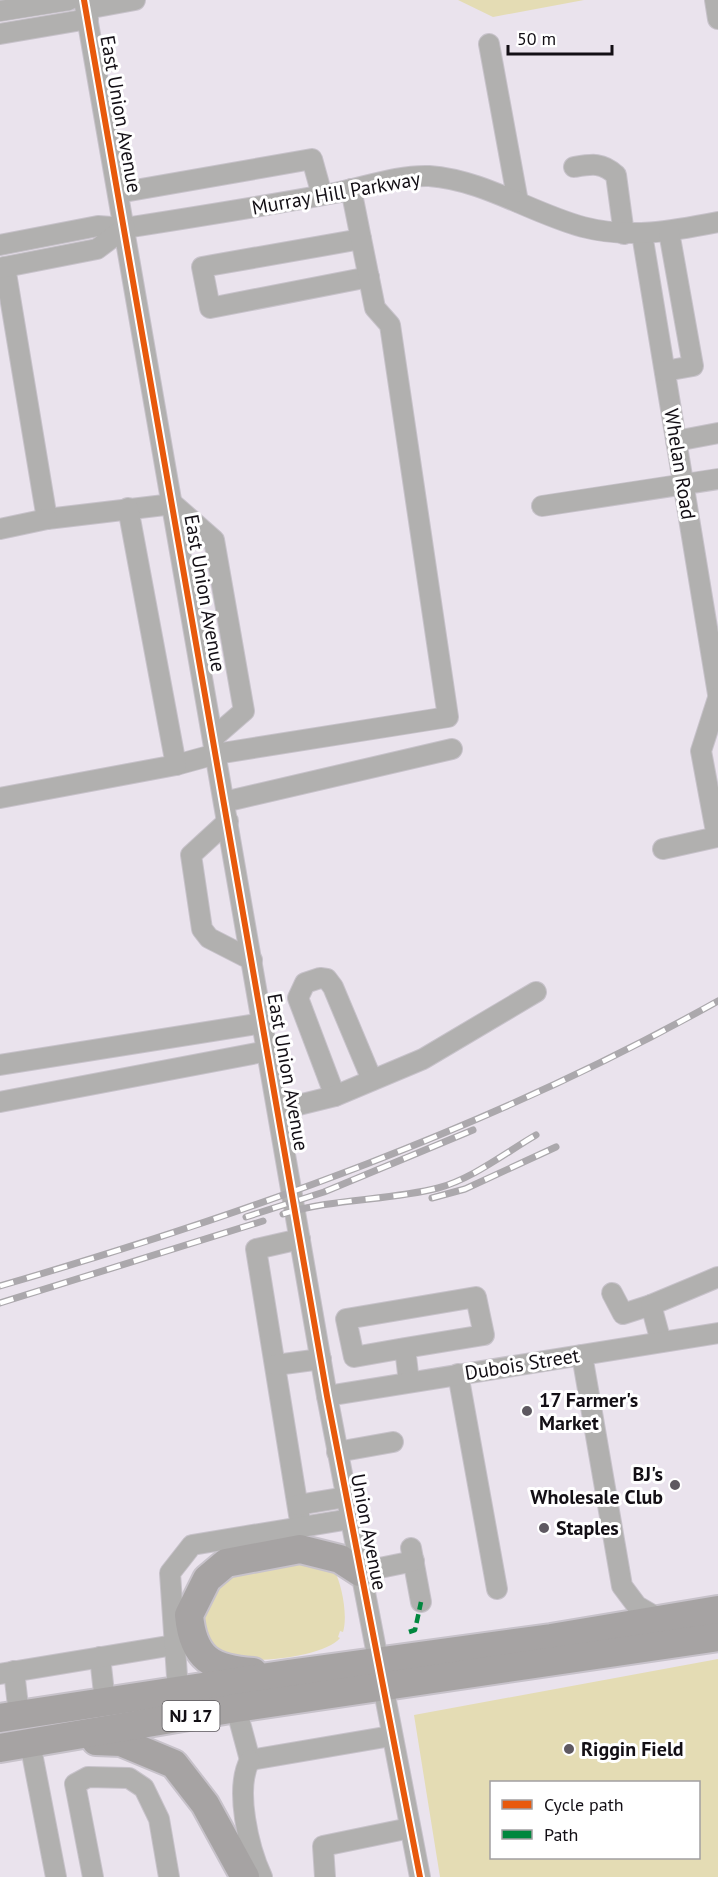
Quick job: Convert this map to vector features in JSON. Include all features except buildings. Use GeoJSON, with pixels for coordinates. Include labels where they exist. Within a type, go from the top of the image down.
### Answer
{"type":"FeatureCollection","features":[{"type":"Feature","properties":{"kind":"highway"},"geometry":{"type":"LineString","coordinates":[[288,1674],[228,1670],[208,1663],[197,1644],[189,1615],[207,1579],[226,1563],[300,1549],[340,1559],[360,1572]]}},
{"type":"Feature","properties":{"kind":"highway","name":"NJ 17"},"geometry":{"type":"LineString","coordinates":[[0,1748],[236,1708],[379,1674],[718,1610]]}},
{"type":"Feature","properties":{"kind":"highway","name":"NJ 17"},"geometry":{"type":"LineString","coordinates":[[9,1717],[288,1674],[379,1674],[718,1637]]}},
{"type":"Feature","properties":{"kind":"highway"},"geometry":{"type":"LineString","coordinates":[[61,1739],[121,1742],[174,1764],[205,1804],[245,1877]]}},
{"type":"Feature","properties":{"kind":"street"},"geometry":{"type":"LineString","coordinates":[[0,11],[82,7],[135,0]]}},
{"type":"Feature","properties":{"kind":"street"},"geometry":{"type":"LineString","coordinates":[[715,0],[718,19]]}},
{"type":"Feature","properties":{"kind":"street"},"geometry":{"type":"LineString","coordinates":[[0,34],[82,7]]}},
{"type":"Feature","properties":{"kind":"street","name":"East Union Avenue"},"geometry":{"type":"LineString","coordinates":[[82,7],[118,193],[292,1192]]}},
{"type":"Feature","properties":{"kind":"street"},"geometry":{"type":"LineString","coordinates":[[489,44],[518,202]]}},
{"type":"Feature","properties":{"kind":"street"},"geometry":{"type":"LineString","coordinates":[[118,193],[312,159],[322,195]]}},
{"type":"Feature","properties":{"kind":"street","name":"Whelan Road"},"geometry":{"type":"LineString","coordinates":[[574,167],[597,164],[606,166],[616,175],[633,234],[665,371],[715,661],[718,696]]}},
{"type":"Feature","properties":{"kind":"street","name":"Murray Hill Parkway"},"geometry":{"type":"LineString","coordinates":[[0,245],[98,226],[124,228],[322,195],[395,179],[426,176],[468,183],[581,226],[633,234],[669,232],[718,222]]}},
{"type":"Feature","properties":{"kind":"street"},"geometry":{"type":"LineString","coordinates":[[0,798],[176,765],[215,746],[448,717],[390,325],[375,308],[351,189]]}},
{"type":"Feature","properties":{"kind":"street","name":"Murray Hill Parkway"},"geometry":{"type":"LineString","coordinates":[[3,268],[97,249],[124,228]]}},
{"type":"Feature","properties":{"kind":"street"},"geometry":{"type":"LineString","coordinates":[[665,371],[693,366],[669,232]]}},
{"type":"Feature","properties":{"kind":"street"},"geometry":{"type":"LineString","coordinates":[[361,239],[202,267],[210,308],[369,278]]}},
{"type":"Feature","properties":{"kind":"street"},"geometry":{"type":"LineString","coordinates":[[3,268],[47,519]]}},
{"type":"Feature","properties":{"kind":"street"},"geometry":{"type":"LineString","coordinates":[[676,441],[718,433]]}},
{"type":"Feature","properties":{"kind":"street"},"geometry":{"type":"LineString","coordinates":[[542,506],[718,479]]}},
{"type":"Feature","properties":{"kind":"street"},"geometry":{"type":"LineString","coordinates":[[0,529],[47,519],[173,504],[214,540],[244,711],[215,746]]}},
{"type":"Feature","properties":{"kind":"street"},"geometry":{"type":"LineString","coordinates":[[128,508],[176,765]]}},
{"type":"Feature","properties":{"kind":"street"},"geometry":{"type":"LineString","coordinates":[[663,849],[717,837],[701,751],[718,696]]}},
{"type":"Feature","properties":{"kind":"street"},"geometry":{"type":"LineString","coordinates":[[224,802],[452,749]]}},
{"type":"Feature","properties":{"kind":"street"},"geometry":{"type":"LineString","coordinates":[[228,821],[191,855],[202,928],[209,938],[252,960]]}},
{"type":"Feature","properties":{"kind":"street"},"geometry":{"type":"LineString","coordinates":[[335,1096],[298,998],[305,983],[320,978],[327,979],[333,987],[372,1080]]}},
{"type":"Feature","properties":{"kind":"street"},"geometry":{"type":"LineString","coordinates":[[278,1110],[335,1096],[423,1059],[536,992]]}},
{"type":"Feature","properties":{"kind":"street"},"geometry":{"type":"LineString","coordinates":[[0,1065],[263,1023]]}},
{"type":"Feature","properties":{"kind":"street"},"geometry":{"type":"LineString","coordinates":[[0,1102],[268,1051]]}},
{"type":"Feature","properties":{"kind":"street","name":"Union Avenue"},"geometry":{"type":"LineString","coordinates":[[292,1192],[337,1452],[420,1877]]}},
{"type":"Feature","properties":{"kind":"street"},"geometry":{"type":"LineString","coordinates":[[300,1239],[256,1249],[301,1527]]}},
{"type":"Feature","properties":{"kind":"street"},"geometry":{"type":"LineString","coordinates":[[612,1293],[623,1314],[718,1277]]}},
{"type":"Feature","properties":{"kind":"street"},"geometry":{"type":"LineString","coordinates":[[476,1297],[484,1335],[405,1348],[354,1357],[346,1319],[476,1297]]}},
{"type":"Feature","properties":{"kind":"street"},"geometry":{"type":"LineString","coordinates":[[651,1305],[661,1342]]}},
{"type":"Feature","properties":{"kind":"street","name":"Dubois Street"},"geometry":{"type":"LineString","coordinates":[[327,1396],[718,1334]]}},
{"type":"Feature","properties":{"kind":"street"},"geometry":{"type":"LineString","coordinates":[[405,1348],[409,1382]]}},
{"type":"Feature","properties":{"kind":"street"},"geometry":{"type":"LineString","coordinates":[[582,1355],[622,1586],[637,1606],[661,1620]]}},
{"type":"Feature","properties":{"kind":"street"},"geometry":{"type":"LineString","coordinates":[[276,1365],[321,1359]]}},
{"type":"Feature","properties":{"kind":"street"},"geometry":{"type":"LineString","coordinates":[[459,1374],[497,1589]]}},
{"type":"Feature","properties":{"kind":"street"},"geometry":{"type":"LineString","coordinates":[[337,1452],[393,1442]]}},
{"type":"Feature","properties":{"kind":"street"},"geometry":{"type":"LineString","coordinates":[[298,1505],[346,1497]]}},
{"type":"Feature","properties":{"kind":"street"},"geometry":{"type":"LineString","coordinates":[[178,1691],[170,1573],[192,1545],[350,1519]]}},
{"type":"Feature","properties":{"kind":"street"},"geometry":{"type":"LineString","coordinates":[[360,1572],[412,1555],[421,1602]]}},
{"type":"Feature","properties":{"kind":"street"},"geometry":{"type":"LineString","coordinates":[[9,1717],[7,1672],[174,1645]]}},
{"type":"Feature","properties":{"kind":"street"},"geometry":{"type":"LineString","coordinates":[[100,1657],[105,1702]]}},
{"type":"Feature","properties":{"kind":"street"},"geometry":{"type":"LineString","coordinates":[[236,1708],[250,1760],[245,1769],[243,1793],[250,1852],[262,1877]]}},
{"type":"Feature","properties":{"kind":"street"},"geometry":{"type":"LineString","coordinates":[[250,1760],[391,1736]]}},
{"type":"Feature","properties":{"kind":"street"},"geometry":{"type":"LineString","coordinates":[[30,1743],[56,1877]]}},
{"type":"Feature","properties":{"kind":"street"},"geometry":{"type":"LineString","coordinates":[[93,1877],[75,1784],[88,1777],[129,1778],[144,1788],[159,1819],[169,1877]]}},
{"type":"Feature","properties":{"kind":"street"},"geometry":{"type":"LineString","coordinates":[[325,1877],[323,1846],[410,1828]]}},
{"type":"Feature","properties":{"kind":"shaded area"},"geometry":{"type":"Polygon","coordinates":[[[458,0],[584,0],[493,17],[458,0]]]}},
{"type":"Feature","properties":{"kind":"shaded area"},"geometry":{"type":"Polygon","coordinates":[[[305,1557],[334,1570],[337,1576],[344,1609],[344,1625],[343,1632],[340,1631],[338,1637],[340,1638],[332,1645],[319,1650],[285,1658],[249,1660],[224,1655],[216,1649],[201,1621],[217,1579],[305,1557]]]}},
{"type":"Feature","properties":{"kind":"shaded area","name":"Riggin Field"},"geometry":{"type":"Polygon","coordinates":[[[718,1659],[718,1877],[440,1877],[414,1715],[718,1659]]]}},
{"type":"Feature","properties":{"kind":"railway"},"geometry":{"type":"LineString","coordinates":[[0,1286],[185,1229],[367,1164],[546,1089],[718,1001]]}},
{"type":"Feature","properties":{"kind":"railway"},"geometry":{"type":"LineString","coordinates":[[246,1217],[324,1192],[473,1130]]}},
{"type":"Feature","properties":{"kind":"railway"},"geometry":{"type":"LineString","coordinates":[[283,1214],[322,1205],[419,1192],[451,1184],[476,1172],[536,1135]]}},
{"type":"Feature","properties":{"kind":"railway"},"geometry":{"type":"LineString","coordinates":[[432,1198],[465,1189],[556,1147]]}},
{"type":"Feature","properties":{"kind":"railway"},"geometry":{"type":"LineString","coordinates":[[0,1303],[263,1221]]}},
{"type":"Feature","properties":{"kind":"marked path"},"geometry":{"type":"LineString","coordinates":[[409,1632],[415,1630],[421,1602]]}},
{"type":"Feature","properties":{"kind":"cycle path"},"geometry":{"type":"LineString","coordinates":[[84,0],[327,1396],[420,1877]]}},
{"type":"Feature","properties":{"kind":"place","name":"17 Farmer's Market"},"geometry":{"type":"Point","coordinates":[527,1411]}},
{"type":"Feature","properties":{"kind":"place","name":"BJ's Wholesale Club"},"geometry":{"type":"Point","coordinates":[675,1485]}},
{"type":"Feature","properties":{"kind":"place","name":"Staples"},"geometry":{"type":"Point","coordinates":[544,1528]}},
{"type":"Feature","properties":{"kind":"place","name":"Riggin Field"},"geometry":{"type":"Point","coordinates":[569,1749]}}]}
